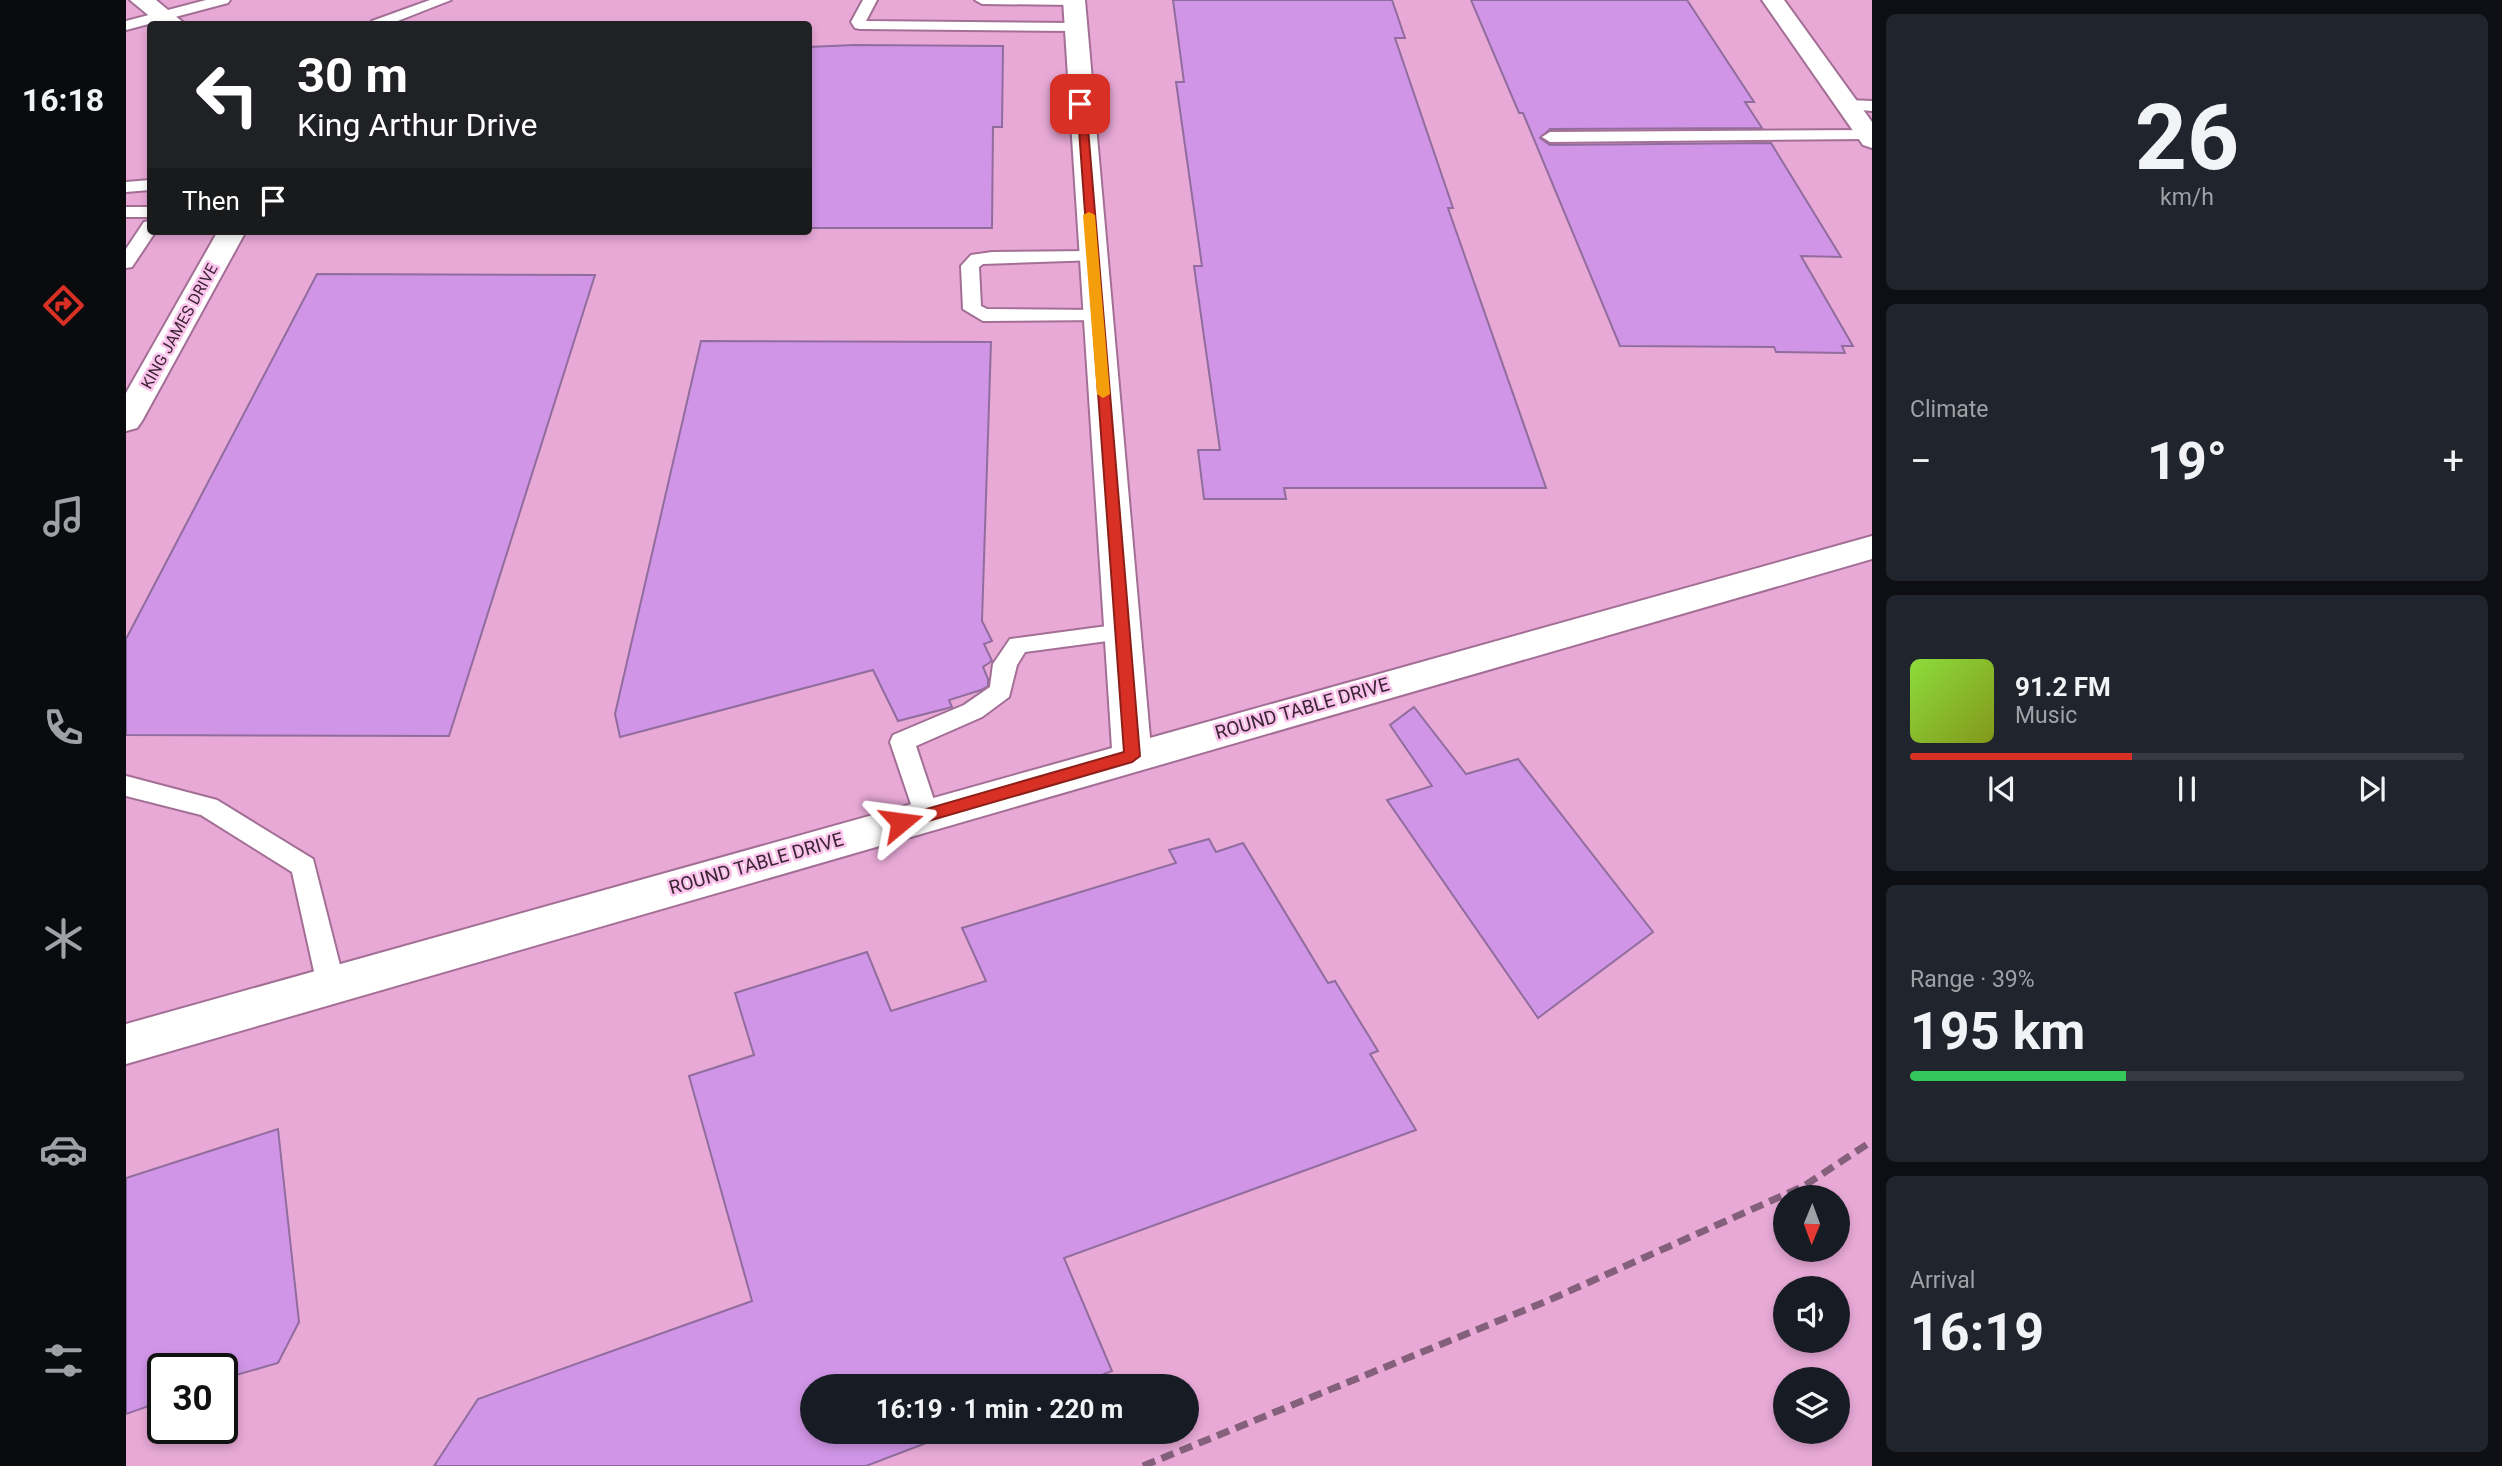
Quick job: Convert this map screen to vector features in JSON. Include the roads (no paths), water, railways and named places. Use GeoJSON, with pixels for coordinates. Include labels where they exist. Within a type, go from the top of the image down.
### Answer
{"type":"FeatureCollection","features":[{"type":"Feature","properties":{"kind":"street"},"geometry":{"type":"LineString","coordinates":[[141,0],[166,20]]}},
{"type":"Feature","properties":{"kind":"street"},"geometry":{"type":"LineString","coordinates":[[1773,0],[1870,137]]}},
{"type":"Feature","properties":{"kind":"street"},"geometry":{"type":"LineString","coordinates":[[1074,10],[1132,756]]}},
{"type":"Feature","properties":{"kind":"street","name":"KING JAMES DRIVE"},"geometry":{"type":"LineString","coordinates":[[126,421],[230,235]]}},
{"type":"Feature","properties":{"kind":"street","name":"ROUND TABLE DRIVE"},"geometry":{"type":"LineString","coordinates":[[126,1044],[1872,547]]}},
{"type":"Feature","properties":{"kind":"lane"},"geometry":{"type":"LineString","coordinates":[[166,20],[223,0]]}},
{"type":"Feature","properties":{"kind":"lane"},"geometry":{"type":"LineString","coordinates":[[385,21],[444,0]]}},
{"type":"Feature","properties":{"kind":"lane"},"geometry":{"type":"LineString","coordinates":[[870,0],[858,22],[860,25],[1074,10]]}},
{"type":"Feature","properties":{"kind":"lane"},"geometry":{"type":"LineString","coordinates":[[982,0],[1074,10]]}},
{"type":"Feature","properties":{"kind":"lane"},"geometry":{"type":"LineString","coordinates":[[126,26],[147,23]]}},
{"type":"Feature","properties":{"kind":"lane"},"geometry":{"type":"LineString","coordinates":[[1847,105],[1872,106]]}},
{"type":"Feature","properties":{"kind":"lane"},"geometry":{"type":"LineString","coordinates":[[1550,137],[1870,137]]}},
{"type":"Feature","properties":{"kind":"lane"},"geometry":{"type":"LineString","coordinates":[[126,187],[147,185]]}},
{"type":"Feature","properties":{"kind":"lane"},"geometry":{"type":"LineString","coordinates":[[126,212],[147,212]]}},
{"type":"Feature","properties":{"kind":"lane"},"geometry":{"type":"LineString","coordinates":[[126,263],[147,231]]}},
{"type":"Feature","properties":{"kind":"lane"},"geometry":{"type":"LineString","coordinates":[[1092,256],[976,259],[970,266],[972,309],[983,315],[1097,316]]}},
{"type":"Feature","properties":{"kind":"lane"},"geometry":{"type":"LineString","coordinates":[[926,815],[902,742],[973,710],[1001,691],[1005,664],[1018,645],[1122,632]]}},
{"type":"Feature","properties":{"kind":"lane"},"geometry":{"type":"LineString","coordinates":[[126,786],[208,807],[304,866],[331,985]]}},
{"type":"Feature","properties":{"kind":"railway"},"geometry":{"type":"LineString","coordinates":[[1143,1466],[1547,1301],[1804,1186],[1872,1141]]}}]}
